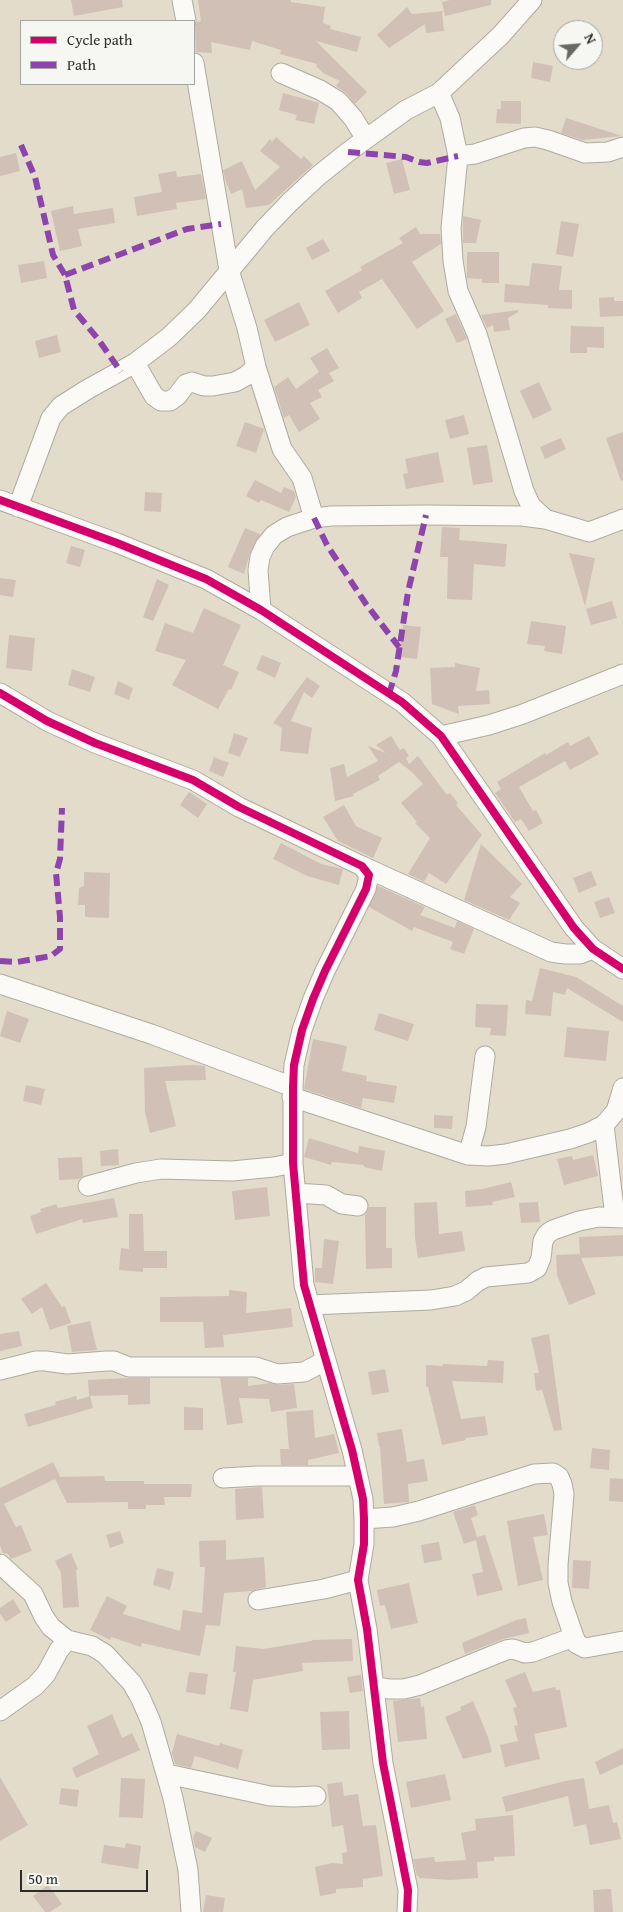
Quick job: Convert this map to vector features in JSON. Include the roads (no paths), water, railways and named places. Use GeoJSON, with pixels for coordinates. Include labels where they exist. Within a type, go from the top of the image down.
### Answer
{"type":"FeatureCollection","features":[{"type":"Feature","properties":{"kind":"street"},"geometry":{"type":"LineString","coordinates":[[182,0],[186,20]]}},
{"type":"Feature","properties":{"kind":"street"},"geometry":{"type":"LineString","coordinates":[[18,508],[51,418],[69,400],[135,363],[169,337],[197,310],[229,270],[290,202],[318,176],[406,110],[438,93],[501,35],[532,0]]}},
{"type":"Feature","properties":{"kind":"street"},"geometry":{"type":"LineString","coordinates":[[195,69],[229,270],[247,328],[256,367],[282,449],[302,478],[314,518]]}},
{"type":"Feature","properties":{"kind":"street"},"geometry":{"type":"LineString","coordinates":[[281,73],[320,90],[338,102],[353,118],[366,139]]}},
{"type":"Feature","properties":{"kind":"street"},"geometry":{"type":"LineString","coordinates":[[438,93],[450,118],[458,156],[451,228],[453,261],[458,292],[477,334],[524,491],[531,506],[545,519]]}},
{"type":"Feature","properties":{"kind":"street"},"geometry":{"type":"LineString","coordinates":[[458,156],[475,154],[524,138],[548,140],[585,153],[608,152],[623,147]]}},
{"type":"Feature","properties":{"kind":"street"},"geometry":{"type":"LineString","coordinates":[[135,363],[154,396],[161,401],[170,400],[178,396],[186,384],[192,382],[204,386],[213,386],[235,382],[246,376],[256,367]]}},
{"type":"Feature","properties":{"kind":"street"},"geometry":{"type":"LineString","coordinates":[[0,500],[117,543],[206,579],[261,610],[402,702],[441,736],[574,928],[593,949],[623,969]]}},
{"type":"Feature","properties":{"kind":"street"},"geometry":{"type":"LineString","coordinates":[[261,610],[258,570],[260,557],[265,546],[274,535],[287,527],[314,518],[332,516],[522,516],[545,519],[589,532],[623,519]]}},
{"type":"Feature","properties":{"kind":"street"},"geometry":{"type":"LineString","coordinates":[[441,736],[488,725],[523,714],[623,674]]}},
{"type":"Feature","properties":{"kind":"street"},"geometry":{"type":"LineString","coordinates":[[0,693],[47,721],[95,744],[193,780],[239,807],[362,866],[551,952],[580,954],[593,949]]}},
{"type":"Feature","properties":{"kind":"street"},"geometry":{"type":"LineString","coordinates":[[362,866],[369,875],[369,882],[313,999],[300,1038],[294,1064],[292,1092],[293,1163],[302,1268],[309,1305],[358,1476],[364,1519],[364,1544],[358,1580],[367,1629],[383,1763],[408,1890],[407,1912]]}},
{"type":"Feature","properties":{"kind":"street"},"geometry":{"type":"LineString","coordinates":[[0,984],[151,1034],[292,1092],[468,1155],[488,1156],[506,1154],[570,1139],[604,1125],[616,1111],[623,1088]]}},
{"type":"Feature","properties":{"kind":"street"},"geometry":{"type":"LineString","coordinates":[[468,1155],[476,1127],[486,1056]]}},
{"type":"Feature","properties":{"kind":"street"},"geometry":{"type":"LineString","coordinates":[[309,1305],[431,1300],[455,1296],[486,1277],[528,1273],[537,1268],[541,1258],[543,1241],[547,1234],[553,1230],[579,1221],[599,1217],[619,1218],[604,1125]]}},
{"type":"Feature","properties":{"kind":"street"},"geometry":{"type":"LineString","coordinates":[[88,1186],[136,1173],[161,1170],[232,1171],[293,1163]]}},
{"type":"Feature","properties":{"kind":"street"},"geometry":{"type":"LineString","coordinates":[[296,1193],[326,1195],[342,1204],[358,1206]]}},
{"type":"Feature","properties":{"kind":"street"},"geometry":{"type":"LineString","coordinates":[[0,1370],[36,1361],[67,1364],[114,1361],[129,1367],[256,1368],[277,1374],[304,1372],[325,1361]]}},
{"type":"Feature","properties":{"kind":"street"},"geometry":{"type":"LineString","coordinates":[[364,1519],[393,1517],[420,1511],[534,1474],[553,1473],[562,1484],[564,1494],[558,1583],[562,1602],[574,1637],[577,1644],[585,1648],[623,1641]]}},
{"type":"Feature","properties":{"kind":"street"},"geometry":{"type":"LineString","coordinates":[[223,1478],[358,1476]]}},
{"type":"Feature","properties":{"kind":"street"},"geometry":{"type":"LineString","coordinates":[[0,1564],[33,1594],[48,1622],[68,1640],[92,1646],[104,1654],[132,1683],[149,1717],[167,1774],[188,1870],[191,1912]]}},
{"type":"Feature","properties":{"kind":"street"},"geometry":{"type":"LineString","coordinates":[[258,1600],[324,1589],[358,1580]]}},
{"type":"Feature","properties":{"kind":"street"},"geometry":{"type":"LineString","coordinates":[[374,1686],[404,1689],[506,1650],[513,1649],[525,1653],[533,1652],[574,1637]]}},
{"type":"Feature","properties":{"kind":"street"},"geometry":{"type":"LineString","coordinates":[[0,1711],[35,1686],[46,1674],[59,1650],[68,1640]]}},
{"type":"Feature","properties":{"kind":"street"},"geometry":{"type":"LineString","coordinates":[[167,1774],[270,1796],[316,1796]]}}]}
